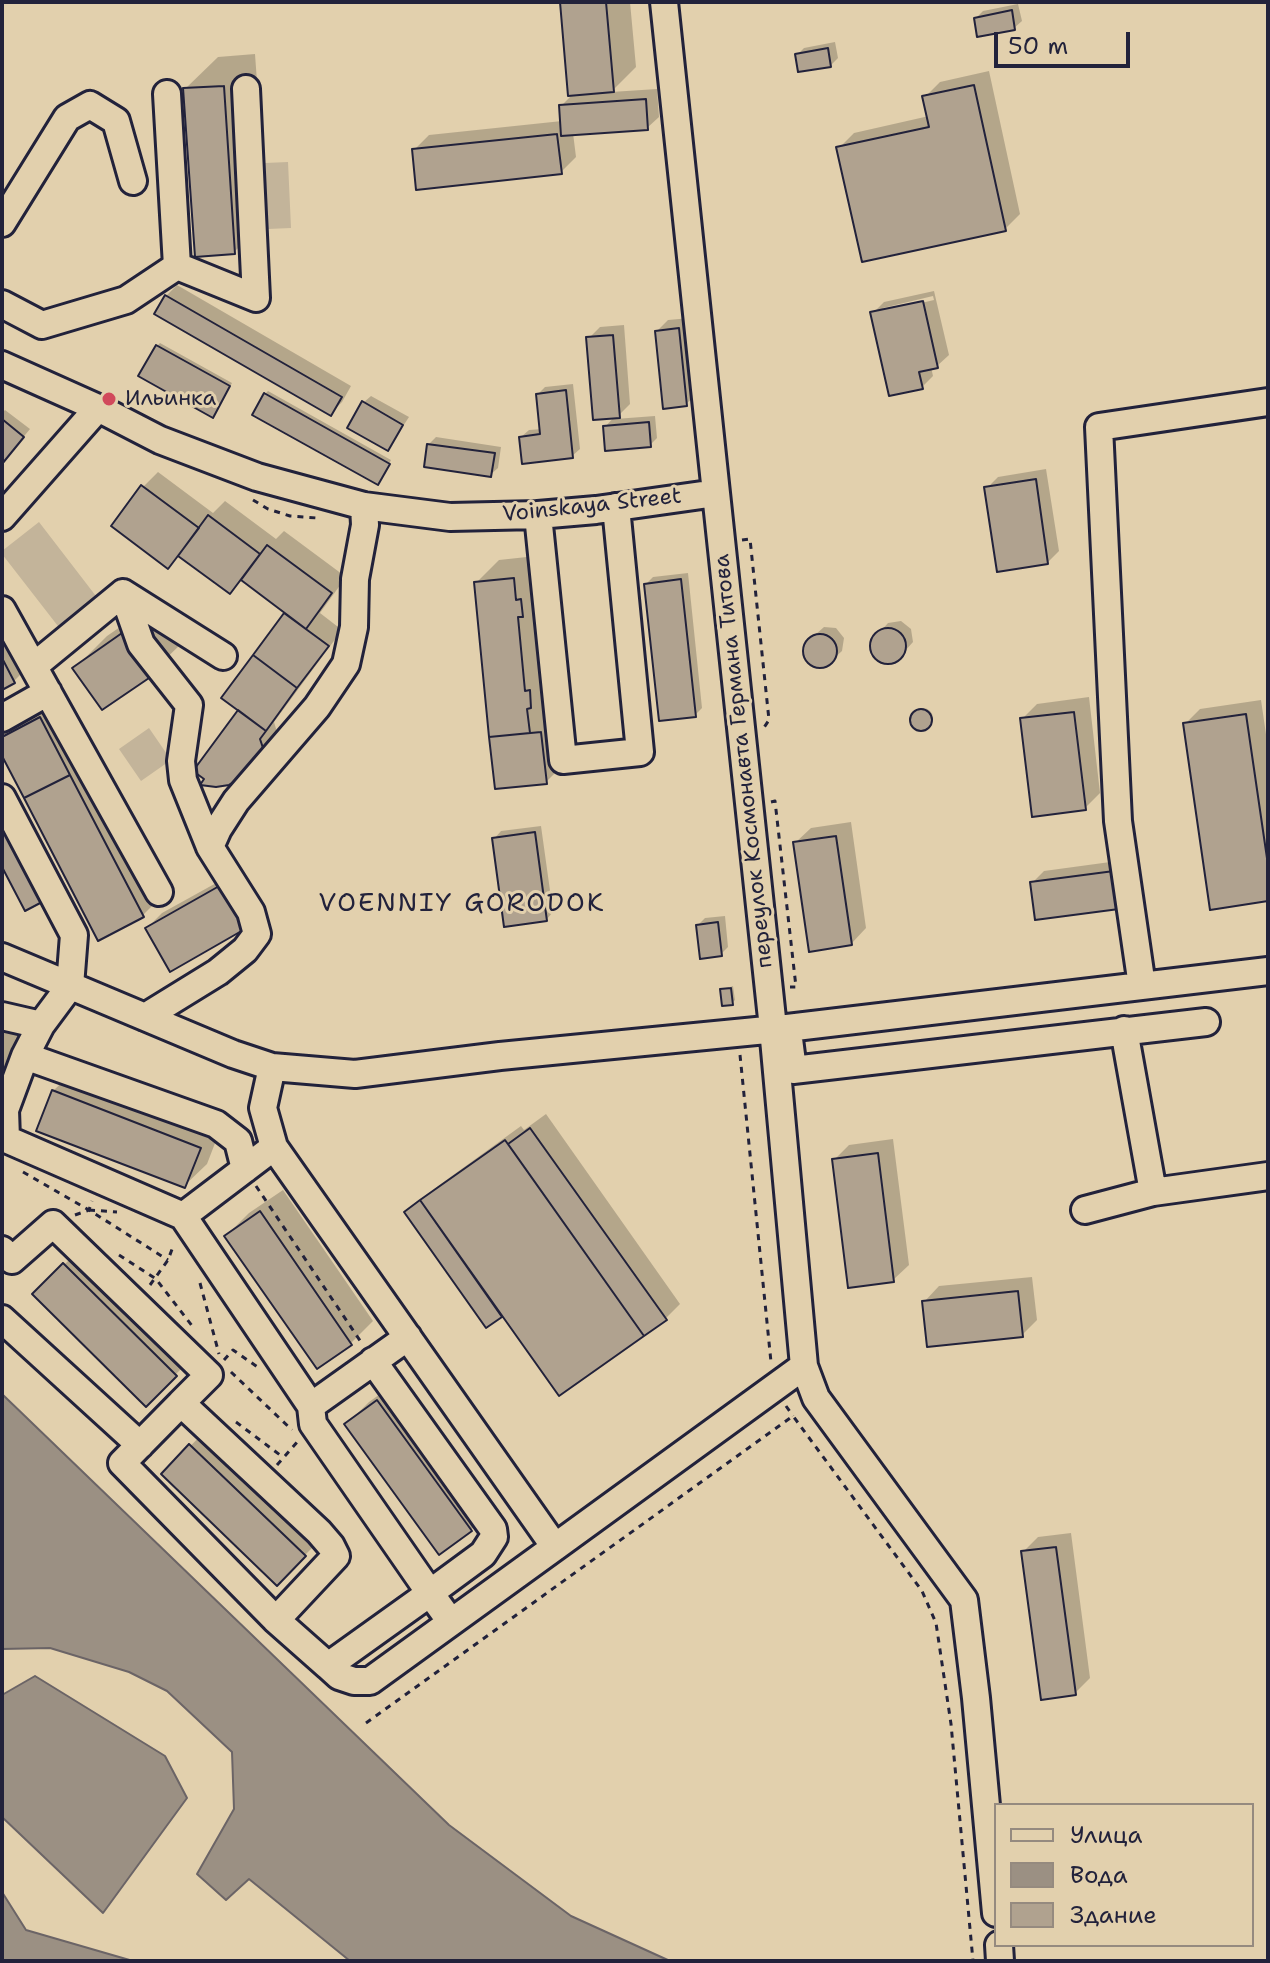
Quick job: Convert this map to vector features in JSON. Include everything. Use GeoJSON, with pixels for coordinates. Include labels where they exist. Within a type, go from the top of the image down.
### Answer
{"type":"FeatureCollection","features":[{"type":"Feature","properties":{"kind":"street"},"geometry":{"type":"LineString","coordinates":[[664,2],[716,493]]}},
{"type":"Feature","properties":{"kind":"street"},"geometry":{"type":"LineString","coordinates":[[177,266],[256,298],[246,89]]}},
{"type":"Feature","properties":{"kind":"street"},"geometry":{"type":"LineString","coordinates":[[167,94],[177,266]]}},
{"type":"Feature","properties":{"kind":"street"},"geometry":{"type":"LineString","coordinates":[[2,223],[67,118],[90,105],[116,121],[133,181]]}},
{"type":"Feature","properties":{"kind":"street"},"geometry":{"type":"LineString","coordinates":[[2,304],[42,325],[126,300],[177,266]]}},
{"type":"Feature","properties":{"kind":"street","name":"Voinskaya Street"},"geometry":{"type":"LineString","coordinates":[[2,365],[160,440],[257,477],[364,506],[450,517],[538,515],[716,493]]}},
{"type":"Feature","properties":{"kind":"street"},"geometry":{"type":"LineString","coordinates":[[1142,986],[1118,821],[1099,427],[1268,402]]}},
{"type":"Feature","properties":{"kind":"street"},"geometry":{"type":"LineString","coordinates":[[2,517],[98,408]]}},
{"type":"Feature","properties":{"kind":"street","name":"переулок Космонавта Германа Титова"},"geometry":{"type":"LineString","coordinates":[[716,493],[780,1028]]}},
{"type":"Feature","properties":{"kind":"street"},"geometry":{"type":"LineString","coordinates":[[210,847],[236,801],[317,707],[346,664],[354,627],[355,579],[365,525],[364,506]]}},
{"type":"Feature","properties":{"kind":"street"},"geometry":{"type":"LineString","coordinates":[[538,515],[563,760],[640,752],[616,507]]}},
{"type":"Feature","properties":{"kind":"street"},"geometry":{"type":"LineString","coordinates":[[123,593],[141,644],[189,705],[181,761],[183,780],[210,847],[251,912],[257,934],[245,950],[218,972],[145,1017]]}},
{"type":"Feature","properties":{"kind":"street"},"geometry":{"type":"LineString","coordinates":[[123,593],[223,656]]}},
{"type":"Feature","properties":{"kind":"street"},"geometry":{"type":"LineString","coordinates":[[34,666],[123,593]]}},
{"type":"Feature","properties":{"kind":"street"},"geometry":{"type":"LineString","coordinates":[[2,610],[159,892]]}},
{"type":"Feature","properties":{"kind":"street"},"geometry":{"type":"LineString","coordinates":[[2,718],[48,692]]}},
{"type":"Feature","properties":{"kind":"street"},"geometry":{"type":"LineString","coordinates":[[2,798],[74,935],[70,986],[41,1025],[25,1056],[3,1109],[6,1139],[183,1216],[451,1622]]}},
{"type":"Feature","properties":{"kind":"street"},"geometry":{"type":"LineString","coordinates":[[2,957],[233,1054],[272,1067],[355,1074],[1268,971]]}},
{"type":"Feature","properties":{"kind":"street"},"geometry":{"type":"LineString","coordinates":[[2,1016],[41,1025]]}},
{"type":"Feature","properties":{"kind":"street"},"geometry":{"type":"LineString","coordinates":[[780,1028],[793,1070],[1206,1022]]}},
{"type":"Feature","properties":{"kind":"street"},"geometry":{"type":"LineString","coordinates":[[780,1028],[804,1366],[816,1398],[964,1600],[994,1892]]}},
{"type":"Feature","properties":{"kind":"street"},"geometry":{"type":"LineString","coordinates":[[1124,1030],[1153,1192]]}},
{"type":"Feature","properties":{"kind":"street"},"geometry":{"type":"LineString","coordinates":[[25,1056],[216,1124],[238,1141],[245,1169]]}},
{"type":"Feature","properties":{"kind":"street"},"geometry":{"type":"LineString","coordinates":[[272,1067],[263,1108],[274,1147],[555,1547]]}},
{"type":"Feature","properties":{"kind":"street"},"geometry":{"type":"LineString","coordinates":[[183,1216],[274,1147]]}},
{"type":"Feature","properties":{"kind":"street"},"geometry":{"type":"LineString","coordinates":[[1085,1210],[1153,1192],[1268,1176]]}},
{"type":"Feature","properties":{"kind":"street"},"geometry":{"type":"LineString","coordinates":[[5,1260],[53,1224],[209,1375],[122,1463],[276,1620],[339,1676],[354,1681],[370,1681],[804,1366]]}},
{"type":"Feature","properties":{"kind":"street"},"geometry":{"type":"LineString","coordinates":[[2,1319],[140,1445]]}},
{"type":"Feature","properties":{"kind":"street"},"geometry":{"type":"LineString","coordinates":[[312,1415],[373,1361],[408,1337]]}},
{"type":"Feature","properties":{"kind":"street"},"geometry":{"type":"LineString","coordinates":[[328,1666],[483,1554],[494,1537],[493,1529],[373,1361]]}},
{"type":"Feature","properties":{"kind":"street"},"geometry":{"type":"LineString","coordinates":[[181,1403],[319,1532],[336,1556],[276,1620]]}},
{"type":"Feature","properties":{"kind":"path"},"geometry":{"type":"LineString","coordinates":[[14,1167],[168,1260]]}},
{"type":"Feature","properties":{"kind":"path"},"geometry":{"type":"LineString","coordinates":[[245,1169],[373,1361]]}},
{"type":"Feature","properties":{"kind":"path"},"geometry":{"type":"LineString","coordinates":[[89,1210],[99,1180]]}},
{"type":"Feature","properties":{"kind":"path"},"geometry":{"type":"LineString","coordinates":[[53,1224],[89,1210],[120,1212]]}},
{"type":"Feature","properties":{"kind":"path"},"geometry":{"type":"LineString","coordinates":[[132,1301],[156,1279],[168,1260],[183,1216]]}},
{"type":"Feature","properties":{"kind":"path"},"geometry":{"type":"LineString","coordinates":[[198,1275],[221,1363],[209,1375]]}},
{"type":"Feature","properties":{"kind":"path"},"geometry":{"type":"LineString","coordinates":[[228,1415],[284,1458]]}},
{"type":"Feature","properties":{"kind":"path"},"geometry":{"type":"LineString","coordinates":[[264,1480],[284,1458],[312,1415]]}},
{"type":"Feature","properties":{"kind":"path"},"geometry":{"type":"LineString","coordinates":[[366,1723],[793,1416],[922,1591],[936,1623],[951,1724],[973,1961]]}},
{"type":"Feature","properties":{"kind":"shaded area"},"geometry":{"type":"Polygon","coordinates":[[[288,162],[291,228],[268,229],[265,163],[288,162]]]}},
{"type":"Feature","properties":{"kind":"shaded area"},"geometry":{"type":"Polygon","coordinates":[[[39,522],[99,600],[61,630],[2,554],[39,522]]]}},
{"type":"Feature","properties":{"kind":"shaded area"},"geometry":{"type":"Polygon","coordinates":[[[149,728],[171,760],[141,781],[119,749],[149,728]]]}},
{"type":"Feature","properties":{"kind":"water"},"geometry":{"type":"Polygon","coordinates":[[[2,1394],[449,1825],[571,1916],[670,1961],[350,1961],[249,1879],[226,1900],[197,1874],[234,1809],[232,1752],[167,1691],[129,1672],[50,1648],[2,1649],[2,1394]]]}},
{"type":"Feature","properties":{"kind":"water"},"geometry":{"type":"Polygon","coordinates":[[[35,1676],[165,1756],[187,1798],[103,1913],[2,1817],[2,1695],[35,1676]]]}},
{"type":"Feature","properties":{"kind":"water"},"geometry":{"type":"Polygon","coordinates":[[[2,1892],[26,1930],[133,1961],[2,1961],[2,1892]]]}},
{"type":"Feature","properties":{"kind":"building"},"geometry":{"type":"Polygon","coordinates":[[[560,2],[606,2],[614,92],[568,96],[560,2]]]}},
{"type":"Feature","properties":{"kind":"building"},"geometry":{"type":"Polygon","coordinates":[[[1012,10],[1015,30],[977,37],[974,18],[1012,10]]]}},
{"type":"Feature","properties":{"kind":"building"},"geometry":{"type":"Polygon","coordinates":[[[828,48],[831,67],[798,72],[795,54],[828,48]]]}},
{"type":"Feature","properties":{"kind":"building"},"geometry":{"type":"Polygon","coordinates":[[[974,85],[1006,231],[862,262],[836,147],[929,127],[922,96],[974,85]]]}},
{"type":"Feature","properties":{"kind":"building"},"geometry":{"type":"Polygon","coordinates":[[[224,86],[235,254],[195,257],[183,88],[224,86]]]}},
{"type":"Feature","properties":{"kind":"building"},"geometry":{"type":"Polygon","coordinates":[[[646,99],[648,130],[561,136],[559,105],[646,99]]]}},
{"type":"Feature","properties":{"kind":"building"},"geometry":{"type":"Polygon","coordinates":[[[557,134],[562,174],[416,190],[412,149],[557,134]]]}},
{"type":"Feature","properties":{"kind":"building"},"geometry":{"type":"Polygon","coordinates":[[[165,295],[342,397],[331,416],[154,314],[165,295]]]}},
{"type":"Feature","properties":{"kind":"building"},"geometry":{"type":"Polygon","coordinates":[[[923,301],[938,368],[919,372],[923,389],[889,396],[870,312],[923,301]]]}},
{"type":"Feature","properties":{"kind":"building"},"geometry":{"type":"Polygon","coordinates":[[[679,328],[687,406],[663,409],[655,331],[679,328]]]}},
{"type":"Feature","properties":{"kind":"building"},"geometry":{"type":"Polygon","coordinates":[[[613,335],[620,418],[593,420],[586,337],[613,335]]]}},
{"type":"Feature","properties":{"kind":"building"},"geometry":{"type":"Polygon","coordinates":[[[156,345],[230,386],[213,418],[138,376],[156,345]]]}},
{"type":"Feature","properties":{"kind":"building"},"geometry":{"type":"Polygon","coordinates":[[[566,390],[573,458],[522,464],[519,437],[540,434],[536,394],[566,390]]]}},
{"type":"Feature","properties":{"kind":"building"},"geometry":{"type":"Polygon","coordinates":[[[264,393],[390,464],[378,485],[252,415],[264,393]]]}},
{"type":"Feature","properties":{"kind":"building"},"geometry":{"type":"Polygon","coordinates":[[[362,401],[403,425],[388,451],[347,428],[362,401]]]}},
{"type":"Feature","properties":{"kind":"building"},"geometry":{"type":"Polygon","coordinates":[[[2,419],[24,437],[2,464],[2,419]]]}},
{"type":"Feature","properties":{"kind":"building"},"geometry":{"type":"Polygon","coordinates":[[[649,422],[651,447],[605,451],[603,426],[649,422]]]}},
{"type":"Feature","properties":{"kind":"building"},"geometry":{"type":"Polygon","coordinates":[[[427,444],[495,453],[491,477],[424,467],[427,444]]]}},
{"type":"Feature","properties":{"kind":"building"},"geometry":{"type":"Polygon","coordinates":[[[1036,479],[1048,564],[997,572],[984,487],[1036,479]]]}},
{"type":"Feature","properties":{"kind":"building"},"geometry":{"type":"Polygon","coordinates":[[[141,485],[199,528],[168,569],[111,526],[141,485]]]}},
{"type":"Feature","properties":{"kind":"building"},"geometry":{"type":"Polygon","coordinates":[[[208,515],[260,554],[230,594],[178,556],[208,515]]]}},
{"type":"Feature","properties":{"kind":"building"},"geometry":{"type":"Polygon","coordinates":[[[267,545],[332,593],[306,629],[241,580],[267,545]]]}},
{"type":"Feature","properties":{"kind":"building"},"geometry":{"type":"Polygon","coordinates":[[[514,578],[516,600],[521,599],[523,617],[518,617],[525,691],[530,690],[531,708],[527,709],[530,733],[489,737],[474,582],[514,578]]]}},
{"type":"Feature","properties":{"kind":"building"},"geometry":{"type":"Polygon","coordinates":[[[681,579],[696,717],[659,721],[644,584],[681,579]]]}},
{"type":"Feature","properties":{"kind":"building"},"geometry":{"type":"Polygon","coordinates":[[[284,613],[329,646],[297,688],[253,655],[284,613]]]}},
{"type":"Feature","properties":{"kind":"building"},"geometry":{"type":"Polygon","coordinates":[[[888,628],[901,633],[906,646],[901,659],[888,664],[875,659],[870,646],[875,633],[888,628]]]}},
{"type":"Feature","properties":{"kind":"building"},"geometry":{"type":"Polygon","coordinates":[[[122,633],[152,676],[102,710],[72,668],[122,633]]]}},
{"type":"Feature","properties":{"kind":"building"},"geometry":{"type":"Polygon","coordinates":[[[820,634],[832,639],[837,651],[832,663],[820,668],[808,663],[803,651],[808,639],[820,634]]]}},
{"type":"Feature","properties":{"kind":"building"},"geometry":{"type":"Polygon","coordinates":[[[253,655],[297,688],[266,731],[221,698],[253,655]]]}},
{"type":"Feature","properties":{"kind":"building"},"geometry":{"type":"Polygon","coordinates":[[[2,658],[15,683],[2,690],[2,658]]]}},
{"type":"Feature","properties":{"kind":"building"},"geometry":{"type":"Polygon","coordinates":[[[921,709],[929,712],[932,720],[929,728],[921,731],[913,728],[910,720],[913,712],[921,709]]]}},
{"type":"Feature","properties":{"kind":"building"},"geometry":{"type":"Polygon","coordinates":[[[238,710],[266,731],[260,739],[262,757],[240,779],[229,785],[200,785],[204,779],[193,771],[238,710]]]}},
{"type":"Feature","properties":{"kind":"building"},"geometry":{"type":"Polygon","coordinates":[[[1074,712],[1086,810],[1032,817],[1020,718],[1074,712]]]}},
{"type":"Feature","properties":{"kind":"building"},"geometry":{"type":"Polygon","coordinates":[[[1246,714],[1268,865],[1268,901],[1210,910],[1183,723],[1246,714]]]}},
{"type":"Feature","properties":{"kind":"building"},"geometry":{"type":"Polygon","coordinates":[[[40,717],[70,775],[24,798],[2,756],[2,737],[40,717]]]}},
{"type":"Feature","properties":{"kind":"building"},"geometry":{"type":"Polygon","coordinates":[[[541,732],[547,784],[495,789],[489,737],[541,732]]]}},
{"type":"Feature","properties":{"kind":"building"},"geometry":{"type":"Polygon","coordinates":[[[70,775],[144,917],[98,941],[24,798],[70,775]]]}},
{"type":"Feature","properties":{"kind":"building"},"geometry":{"type":"Polygon","coordinates":[[[2,821],[44,901],[25,911],[2,867],[2,821]]]}},
{"type":"Feature","properties":{"kind":"building"},"geometry":{"type":"Polygon","coordinates":[[[535,832],[547,921],[504,927],[492,838],[535,832]]]}},
{"type":"Feature","properties":{"kind":"building"},"geometry":{"type":"Polygon","coordinates":[[[836,836],[852,945],[809,952],[793,842],[836,836]]]}},
{"type":"Feature","properties":{"kind":"building"},"geometry":{"type":"Polygon","coordinates":[[[1114,871],[1119,909],[1035,920],[1030,882],[1114,871]]]}},
{"type":"Feature","properties":{"kind":"building"},"geometry":{"type":"Polygon","coordinates":[[[221,885],[245,929],[170,972],[145,928],[221,885]]]}},
{"type":"Feature","properties":{"kind":"building"},"geometry":{"type":"Polygon","coordinates":[[[718,922],[722,956],[700,959],[696,925],[718,922]]]}},
{"type":"Feature","properties":{"kind":"building"},"geometry":{"type":"Polygon","coordinates":[[[731,988],[733,1005],[722,1006],[720,989],[731,988]]]}},
{"type":"Feature","properties":{"kind":"building"},"geometry":{"type":"Polygon","coordinates":[[[52,1090],[201,1148],[185,1188],[36,1131],[52,1090]]]}},
{"type":"Feature","properties":{"kind":"building"},"geometry":{"type":"Polygon","coordinates":[[[530,1128],[667,1320],[644,1336],[508,1144],[530,1128]]]}},
{"type":"Feature","properties":{"kind":"building"},"geometry":{"type":"Polygon","coordinates":[[[505,1140],[644,1336],[559,1396],[420,1200],[505,1140]]]}},
{"type":"Feature","properties":{"kind":"building"},"geometry":{"type":"Polygon","coordinates":[[[878,1153],[894,1282],[848,1288],[832,1159],[878,1153]]]}},
{"type":"Feature","properties":{"kind":"building"},"geometry":{"type":"Polygon","coordinates":[[[420,1200],[502,1317],[486,1328],[404,1212],[420,1200]]]}},
{"type":"Feature","properties":{"kind":"building"},"geometry":{"type":"Polygon","coordinates":[[[260,1211],[352,1345],[317,1369],[224,1236],[260,1211]]]}},
{"type":"Feature","properties":{"kind":"building"},"geometry":{"type":"Polygon","coordinates":[[[63,1263],[177,1376],[146,1407],[32,1294],[63,1263]]]}},
{"type":"Feature","properties":{"kind":"building"},"geometry":{"type":"Polygon","coordinates":[[[1018,1291],[1023,1337],[927,1347],[922,1301],[1018,1291]]]}},
{"type":"Feature","properties":{"kind":"building"},"geometry":{"type":"Polygon","coordinates":[[[377,1400],[472,1531],[439,1555],[344,1424],[377,1400]]]}},
{"type":"Feature","properties":{"kind":"building"},"geometry":{"type":"Polygon","coordinates":[[[189,1444],[306,1556],[277,1586],[161,1474],[189,1444]]]}},
{"type":"Feature","properties":{"kind":"building"},"geometry":{"type":"Polygon","coordinates":[[[1056,1547],[1076,1695],[1041,1700],[1021,1551],[1056,1547]]]}},
{"type":"Feature","properties":{"kind":"place","name":"Ильинка"},"geometry":{"type":"Point","coordinates":[109,399]}},
{"type":"Feature","properties":{"kind":"district","name":"VOENNIY GORODOK"},"geometry":{"type":"Point","coordinates":[462,904]}}]}
